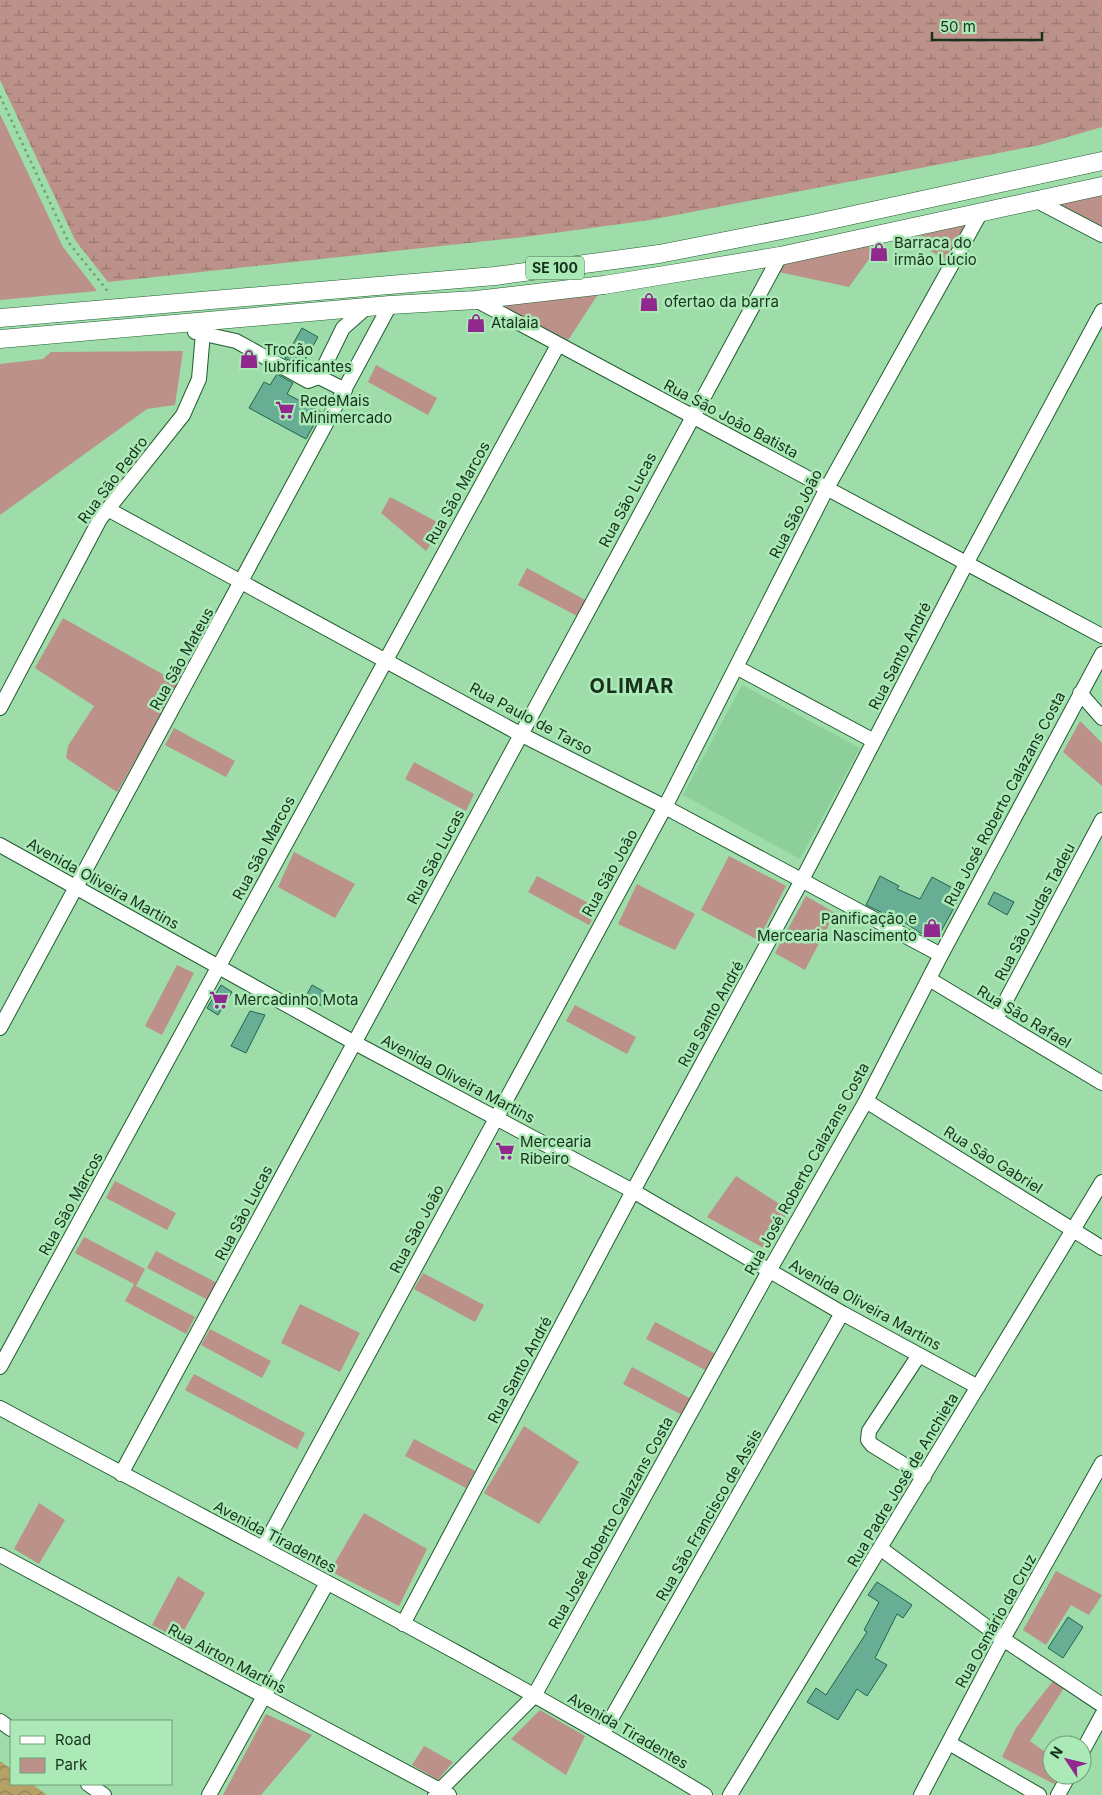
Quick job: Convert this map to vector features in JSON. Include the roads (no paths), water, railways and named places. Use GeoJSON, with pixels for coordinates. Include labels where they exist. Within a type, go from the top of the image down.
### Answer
{"type":"FeatureCollection","features":[{"type":"Feature","properties":{"kind":"main road","name":"SE 100"},"geometry":{"type":"LineString","coordinates":[[0,318],[495,276],[659,254],[812,224],[1102,161]]}},
{"type":"Feature","properties":{"kind":"main road","name":"SE 100"},"geometry":{"type":"LineString","coordinates":[[0,339],[163,324],[203,327],[367,307],[476,300],[604,285],[780,256],[1102,186]]}},
{"type":"Feature","properties":{"kind":"street"},"geometry":{"type":"LineString","coordinates":[[1037,201],[1102,235]]}},
{"type":"Feature","properties":{"kind":"street","name":"Rua São João"},"geometry":{"type":"LineString","coordinates":[[263,1548],[665,807],[827,488],[981,212]]}},
{"type":"Feature","properties":{"kind":"street","name":"Rua São Lucas"},"geometry":{"type":"LineString","coordinates":[[121,1474],[780,256]]}},
{"type":"Feature","properties":{"kind":"street","name":"Rua São João Batista"},"geometry":{"type":"LineString","coordinates":[[476,300],[1102,636]]}},
{"type":"Feature","properties":{"kind":"street","name":"Rua São Mateus"},"geometry":{"type":"LineString","coordinates":[[0,1028],[390,305]]}},
{"type":"Feature","properties":{"kind":"street"},"geometry":{"type":"LineString","coordinates":[[203,327],[236,342],[308,381],[319,377],[343,328],[367,307]]}},
{"type":"Feature","properties":{"kind":"street","name":"Rua Santo André"},"geometry":{"type":"LineString","coordinates":[[403,1624],[633,1191],[802,880],[967,562],[1102,311]]}},
{"type":"Feature","properties":{"kind":"street","name":"Rua São Pedro"},"geometry":{"type":"LineString","coordinates":[[0,708],[100,519],[183,415],[199,379],[203,327]]}},
{"type":"Feature","properties":{"kind":"street","name":"Rua São Marcos"},"geometry":{"type":"LineString","coordinates":[[0,1367],[385,658],[558,345]]}},
{"type":"Feature","properties":{"kind":"street"},"geometry":{"type":"LineString","coordinates":[[319,377],[345,390]]}},
{"type":"Feature","properties":{"kind":"street","name":"Rua Paulo de Tarso"},"geometry":{"type":"LineString","coordinates":[[110,507],[113,512],[385,658],[520,734],[665,807],[941,955]]}},
{"type":"Feature","properties":{"kind":"street","name":"Rua José Roberto Calazans Costa"},"geometry":{"type":"LineString","coordinates":[[534,1696],[769,1270],[866,1101],[941,955],[1102,654]]}},
{"type":"Feature","properties":{"kind":"street"},"geometry":{"type":"LineString","coordinates":[[736,668],[874,742]]}},
{"type":"Feature","properties":{"kind":"street"},"geometry":{"type":"LineString","coordinates":[[1080,692],[1102,718]]}},
{"type":"Feature","properties":{"kind":"street","name":"Rua São Judas Tadeu"},"geometry":{"type":"LineString","coordinates":[[996,1019],[1102,820]]}},
{"type":"Feature","properties":{"kind":"street","name":"Avenida Oliveira Martins"},"geometry":{"type":"LineString","coordinates":[[0,845],[355,1043],[633,1191],[842,1313],[978,1387]]}},
{"type":"Feature","properties":{"kind":"street","name":"Rua São Rafael"},"geometry":{"type":"LineString","coordinates":[[929,979],[1102,1083]]}},
{"type":"Feature","properties":{"kind":"street","name":"Rua São Gabriel"},"geometry":{"type":"LineString","coordinates":[[866,1101],[1102,1248]]}},
{"type":"Feature","properties":{"kind":"street","name":"Rua Padre José de Anchieta"},"geometry":{"type":"LineString","coordinates":[[730,1795],[1102,1182]]}},
{"type":"Feature","properties":{"kind":"street","name":"Rua São Francisco de Assis"},"geometry":{"type":"LineString","coordinates":[[603,1733],[842,1313]]}},
{"type":"Feature","properties":{"kind":"street"},"geometry":{"type":"LineString","coordinates":[[918,1355],[869,1431],[868,1440],[872,1445],[924,1476]]}},
{"type":"Feature","properties":{"kind":"street","name":"Avenida Tiradentes"},"geometry":{"type":"LineString","coordinates":[[0,1408],[263,1548],[603,1733],[705,1795]]}},
{"type":"Feature","properties":{"kind":"street","name":"Rua Osmário da Cruz"},"geometry":{"type":"LineString","coordinates":[[921,1795],[1003,1638],[1102,1463]]}},
{"type":"Feature","properties":{"kind":"street"},"geometry":{"type":"LineString","coordinates":[[880,1548],[1003,1638],[1102,1705]]}},
{"type":"Feature","properties":{"kind":"street","name":"Rua Airton Martins"},"geometry":{"type":"LineString","coordinates":[[0,1555],[441,1793]]}},
{"type":"Feature","properties":{"kind":"street"},"geometry":{"type":"LineString","coordinates":[[209,1795],[265,1698],[327,1584]]}},
{"type":"Feature","properties":{"kind":"street"},"geometry":{"type":"LineString","coordinates":[[441,1793],[534,1696]]}},
{"type":"Feature","properties":{"kind":"street"},"geometry":{"type":"LineString","coordinates":[[1097,1738],[1102,1715]]}},
{"type":"Feature","properties":{"kind":"street"},"geometry":{"type":"LineString","coordinates":[[949,1742],[1039,1795]]}},
{"type":"Feature","properties":{"kind":"street"},"geometry":{"type":"LineString","coordinates":[[89,1785],[104,1795]]}},
{"type":"Feature","properties":{"kind":"water"},"geometry":{"type":"Polygon","coordinates":[[[0,1761],[10,1768],[10,1785],[33,1785],[47,1795],[0,1795],[0,1761]]]}},
{"type":"Feature","properties":{"kind":"place","name":"Barraca do irmão Lúcio"},"geometry":{"type":"Point","coordinates":[879,252]}},
{"type":"Feature","properties":{"kind":"place","name":"ofertao da barra"},"geometry":{"type":"Point","coordinates":[649,302]}},
{"type":"Feature","properties":{"kind":"place","name":"Atalaia"},"geometry":{"type":"Point","coordinates":[476,323]}},
{"type":"Feature","properties":{"kind":"place","name":"Trocão lubrificantes"},"geometry":{"type":"Point","coordinates":[249,359]}},
{"type":"Feature","properties":{"kind":"place","name":"RedeMais Minimercado"},"geometry":{"type":"Point","coordinates":[285,410]}},
{"type":"Feature","properties":{"kind":"place","name":"Panificação e Mercearia Nascimento"},"geometry":{"type":"Point","coordinates":[932,928]}},
{"type":"Feature","properties":{"kind":"place","name":"Mercadinho Mota"},"geometry":{"type":"Point","coordinates":[219,1000]}},
{"type":"Feature","properties":{"kind":"place","name":"Mercearia Ribeiro"},"geometry":{"type":"Point","coordinates":[505,1151]}},
{"type":"Feature","properties":{"kind":"district","name":"OLIMAR"},"geometry":{"type":"Point","coordinates":[632,686]}}]}
